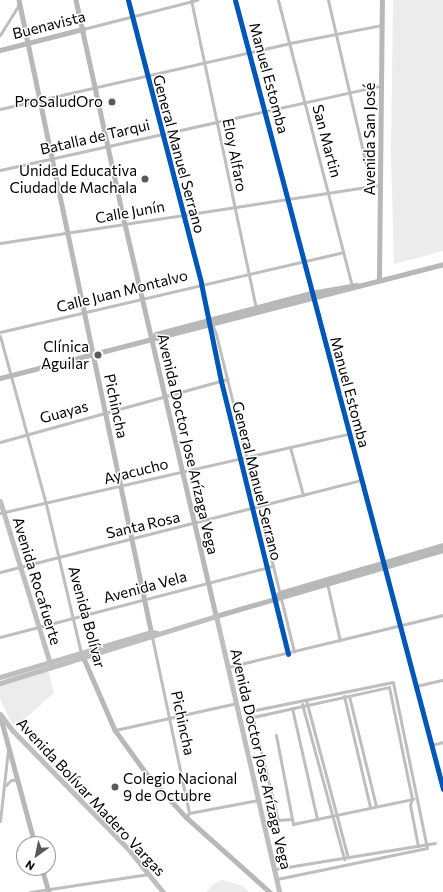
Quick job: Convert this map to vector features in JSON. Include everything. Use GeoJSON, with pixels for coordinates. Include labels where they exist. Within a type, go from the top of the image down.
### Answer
{"type":"FeatureCollection","features":[{"type":"Feature","properties":{"kind":"main road","name":"Avenida Rocafuerte"},"geometry":{"type":"LineString","coordinates":[[0,501],[2,512],[22,567],[50,665]]}},
{"type":"Feature","properties":{"kind":"main road"},"geometry":{"type":"LineString","coordinates":[[0,683],[82,655],[216,616]]}},
{"type":"Feature","properties":{"kind":"main road","name":"Avenida Doctor Jose Arízaga Vega"},"geometry":{"type":"LineString","coordinates":[[216,616],[275,869],[279,892]]}},
{"type":"Feature","properties":{"kind":"main road"},"geometry":{"type":"LineString","coordinates":[[0,678],[50,665]]}},
{"type":"Feature","properties":{"kind":"main road","name":"Avenida Bolívar Madero Vargas"},"geometry":{"type":"LineString","coordinates":[[1,716],[149,874],[164,892]]}},
{"type":"Feature","properties":{"kind":"street","name":"Avenida Doctor Jose Arízaga Vega"},"geometry":{"type":"LineString","coordinates":[[76,0],[94,88],[216,616]]}},
{"type":"Feature","properties":{"kind":"street","name":"General Manuel Serrano"},"geometry":{"type":"LineString","coordinates":[[128,0],[146,76],[210,322],[227,379],[282,598],[294,652]]}},
{"type":"Feature","properties":{"kind":"street","name":"Buenavista"},"geometry":{"type":"LineString","coordinates":[[0,50],[197,0]]}},
{"type":"Feature","properties":{"kind":"street","name":"Manuel Estomba"},"geometry":{"type":"LineString","coordinates":[[236,0],[383,568],[400,626],[443,789]]}},
{"type":"Feature","properties":{"kind":"street","name":"San Martin"},"geometry":{"type":"LineString","coordinates":[[278,0],[343,252],[354,286]]}},
{"type":"Feature","properties":{"kind":"street"},"geometry":{"type":"LineString","coordinates":[[328,0],[348,92],[371,186]]}},
{"type":"Feature","properties":{"kind":"street","name":"Avenida San José"},"geometry":{"type":"LineString","coordinates":[[379,278],[382,185],[382,0]]}},
{"type":"Feature","properties":{"kind":"street"},"geometry":{"type":"LineString","coordinates":[[0,35],[20,1]]}},
{"type":"Feature","properties":{"kind":"street","name":"Pichincha"},"geometry":{"type":"LineString","coordinates":[[20,1],[52,158],[70,234],[83,312],[121,486],[188,815]]}},
{"type":"Feature","properties":{"kind":"street","name":"Eloy Alfaro"},"geometry":{"type":"LineString","coordinates":[[191,1],[258,314]]}},
{"type":"Feature","properties":{"kind":"street"},"geometry":{"type":"LineString","coordinates":[[0,109],[290,43],[382,25]]}},
{"type":"Feature","properties":{"kind":"street","name":"Batalla de Tarqui"},"geometry":{"type":"LineString","coordinates":[[0,170],[382,85]]}},
{"type":"Feature","properties":{"kind":"street","name":"Calle Junín"},"geometry":{"type":"LineString","coordinates":[[0,244],[70,234],[183,214],[288,200],[382,185]]}},
{"type":"Feature","properties":{"kind":"street","name":"Calle Juan Montalvo"},"geometry":{"type":"LineString","coordinates":[[0,332],[248,272],[343,252]]}},
{"type":"Feature","properties":{"kind":"street"},"geometry":{"type":"LineString","coordinates":[[210,322],[258,314],[313,299],[379,278],[443,264]]}},
{"type":"Feature","properties":{"kind":"street"},"geometry":{"type":"LineString","coordinates":[[0,378],[152,339],[311,293],[354,286]]}},
{"type":"Feature","properties":{"kind":"street","name":"General Manuel Serrano"},"geometry":{"type":"LineString","coordinates":[[210,322],[221,381],[273,599],[288,654]]}},
{"type":"Feature","properties":{"kind":"street","name":"Avenida Bolívar"},"geometry":{"type":"LineString","coordinates":[[0,336],[46,504],[82,655],[115,730],[149,776],[270,892]]}},
{"type":"Feature","properties":{"kind":"street","name":"Guayas"},"geometry":{"type":"LineString","coordinates":[[0,442],[227,379]]}},
{"type":"Feature","properties":{"kind":"street","name":"Ayacucho"},"geometry":{"type":"LineString","coordinates":[[2,512],[46,504],[182,471],[348,434]]}},
{"type":"Feature","properties":{"kind":"street"},"geometry":{"type":"LineString","coordinates":[[290,447],[303,495]]}},
{"type":"Feature","properties":{"kind":"street","name":"Santa Rosa"},"geometry":{"type":"LineString","coordinates":[[0,572],[59,558],[131,538],[195,524],[361,480]]}},
{"type":"Feature","properties":{"kind":"street"},"geometry":{"type":"LineString","coordinates":[[216,616],[273,599],[282,598],[382,562],[443,545]]}},
{"type":"Feature","properties":{"kind":"street"},"geometry":{"type":"LineString","coordinates":[[273,599],[280,593],[383,568],[443,550]]}},
{"type":"Feature","properties":{"kind":"street","name":"Avenida Vela"},"geometry":{"type":"LineString","coordinates":[[0,637],[40,627],[73,616],[273,566]]}},
{"type":"Feature","properties":{"kind":"street"},"geometry":{"type":"LineString","coordinates":[[326,582],[340,641]]}},
{"type":"Feature","properties":{"kind":"street"},"geometry":{"type":"LineString","coordinates":[[228,667],[288,654],[443,615]]}},
{"type":"Feature","properties":{"kind":"street"},"geometry":{"type":"LineString","coordinates":[[416,686],[443,680]]}},
{"type":"Feature","properties":{"kind":"street"},"geometry":{"type":"LineString","coordinates":[[292,819],[278,820],[251,711],[393,682],[414,798],[410,806],[418,846]]}},
{"type":"Feature","properties":{"kind":"street"},"geometry":{"type":"LineString","coordinates":[[253,717],[389,687],[426,844],[426,848],[291,874],[277,879]]}},
{"type":"Feature","properties":{"kind":"street"},"geometry":{"type":"LineString","coordinates":[[344,692],[370,807]]}},
{"type":"Feature","properties":{"kind":"street"},"geometry":{"type":"LineString","coordinates":[[349,696],[376,806]]}},
{"type":"Feature","properties":{"kind":"street"},"geometry":{"type":"LineString","coordinates":[[301,700],[344,859]]}},
{"type":"Feature","properties":{"kind":"street"},"geometry":{"type":"LineString","coordinates":[[306,700],[348,858]]}},
{"type":"Feature","properties":{"kind":"street"},"geometry":{"type":"LineString","coordinates":[[115,730],[236,703]]}},
{"type":"Feature","properties":{"kind":"street"},"geometry":{"type":"LineString","coordinates":[[292,708],[317,818]]}},
{"type":"Feature","properties":{"kind":"street"},"geometry":{"type":"LineString","coordinates":[[1,716],[8,750],[33,836]]}},
{"type":"Feature","properties":{"kind":"street"},"geometry":{"type":"LineString","coordinates":[[276,735],[293,824],[414,798]]}},
{"type":"Feature","properties":{"kind":"street"},"geometry":{"type":"LineString","coordinates":[[431,745],[443,742]]}},
{"type":"Feature","properties":{"kind":"street"},"geometry":{"type":"LineString","coordinates":[[0,821],[6,785],[8,750]]}},
{"type":"Feature","properties":{"kind":"street"},"geometry":{"type":"LineString","coordinates":[[6,785],[11,780],[16,780]]}},
{"type":"Feature","properties":{"kind":"street"},"geometry":{"type":"LineString","coordinates":[[188,815],[259,800]]}},
{"type":"Feature","properties":{"kind":"street"},"geometry":{"type":"LineString","coordinates":[[275,869],[290,869],[435,843]]}},
{"type":"Feature","properties":{"kind":"street"},"geometry":{"type":"LineString","coordinates":[[290,869],[291,874]]}},
{"type":"Feature","properties":{"kind":"street"},"geometry":{"type":"LineString","coordinates":[[30,892],[49,891],[149,874]]}},
{"type":"Feature","properties":{"kind":"street"},"geometry":{"type":"LineString","coordinates":[[44,876],[49,891]]}},
{"type":"Feature","properties":{"kind":"shaded area"},"geometry":{"type":"Polygon","coordinates":[[[393,0],[443,0],[443,251],[394,264],[391,153],[393,0]]]}},
{"type":"Feature","properties":{"kind":"shaded area"},"geometry":{"type":"Polygon","coordinates":[[[48,670],[54,693],[14,728],[0,699],[0,686],[48,670]]]}},
{"type":"Feature","properties":{"kind":"shaded area"},"geometry":{"type":"Polygon","coordinates":[[[222,880],[243,886],[249,892],[206,892],[215,883],[222,880]]]}},
{"type":"Feature","properties":{"kind":"cycle path"},"geometry":{"type":"LineString","coordinates":[[128,0],[201,283],[221,381],[288,654]]}},
{"type":"Feature","properties":{"kind":"cycle path"},"geometry":{"type":"LineString","coordinates":[[235,0],[443,789]]}},
{"type":"Feature","properties":{"kind":"place","name":"ProSaludOro"},"geometry":{"type":"Point","coordinates":[112,102]}},
{"type":"Feature","properties":{"kind":"place","name":"Unidad Educativa Ciudad de Machala"},"geometry":{"type":"Point","coordinates":[145,179]}},
{"type":"Feature","properties":{"kind":"place","name":"Clínica Aguilar"},"geometry":{"type":"Point","coordinates":[98,355]}},
{"type":"Feature","properties":{"kind":"place","name":"Colegio Nacional 9 de Octubre"},"geometry":{"type":"Point","coordinates":[115,787]}}]}
